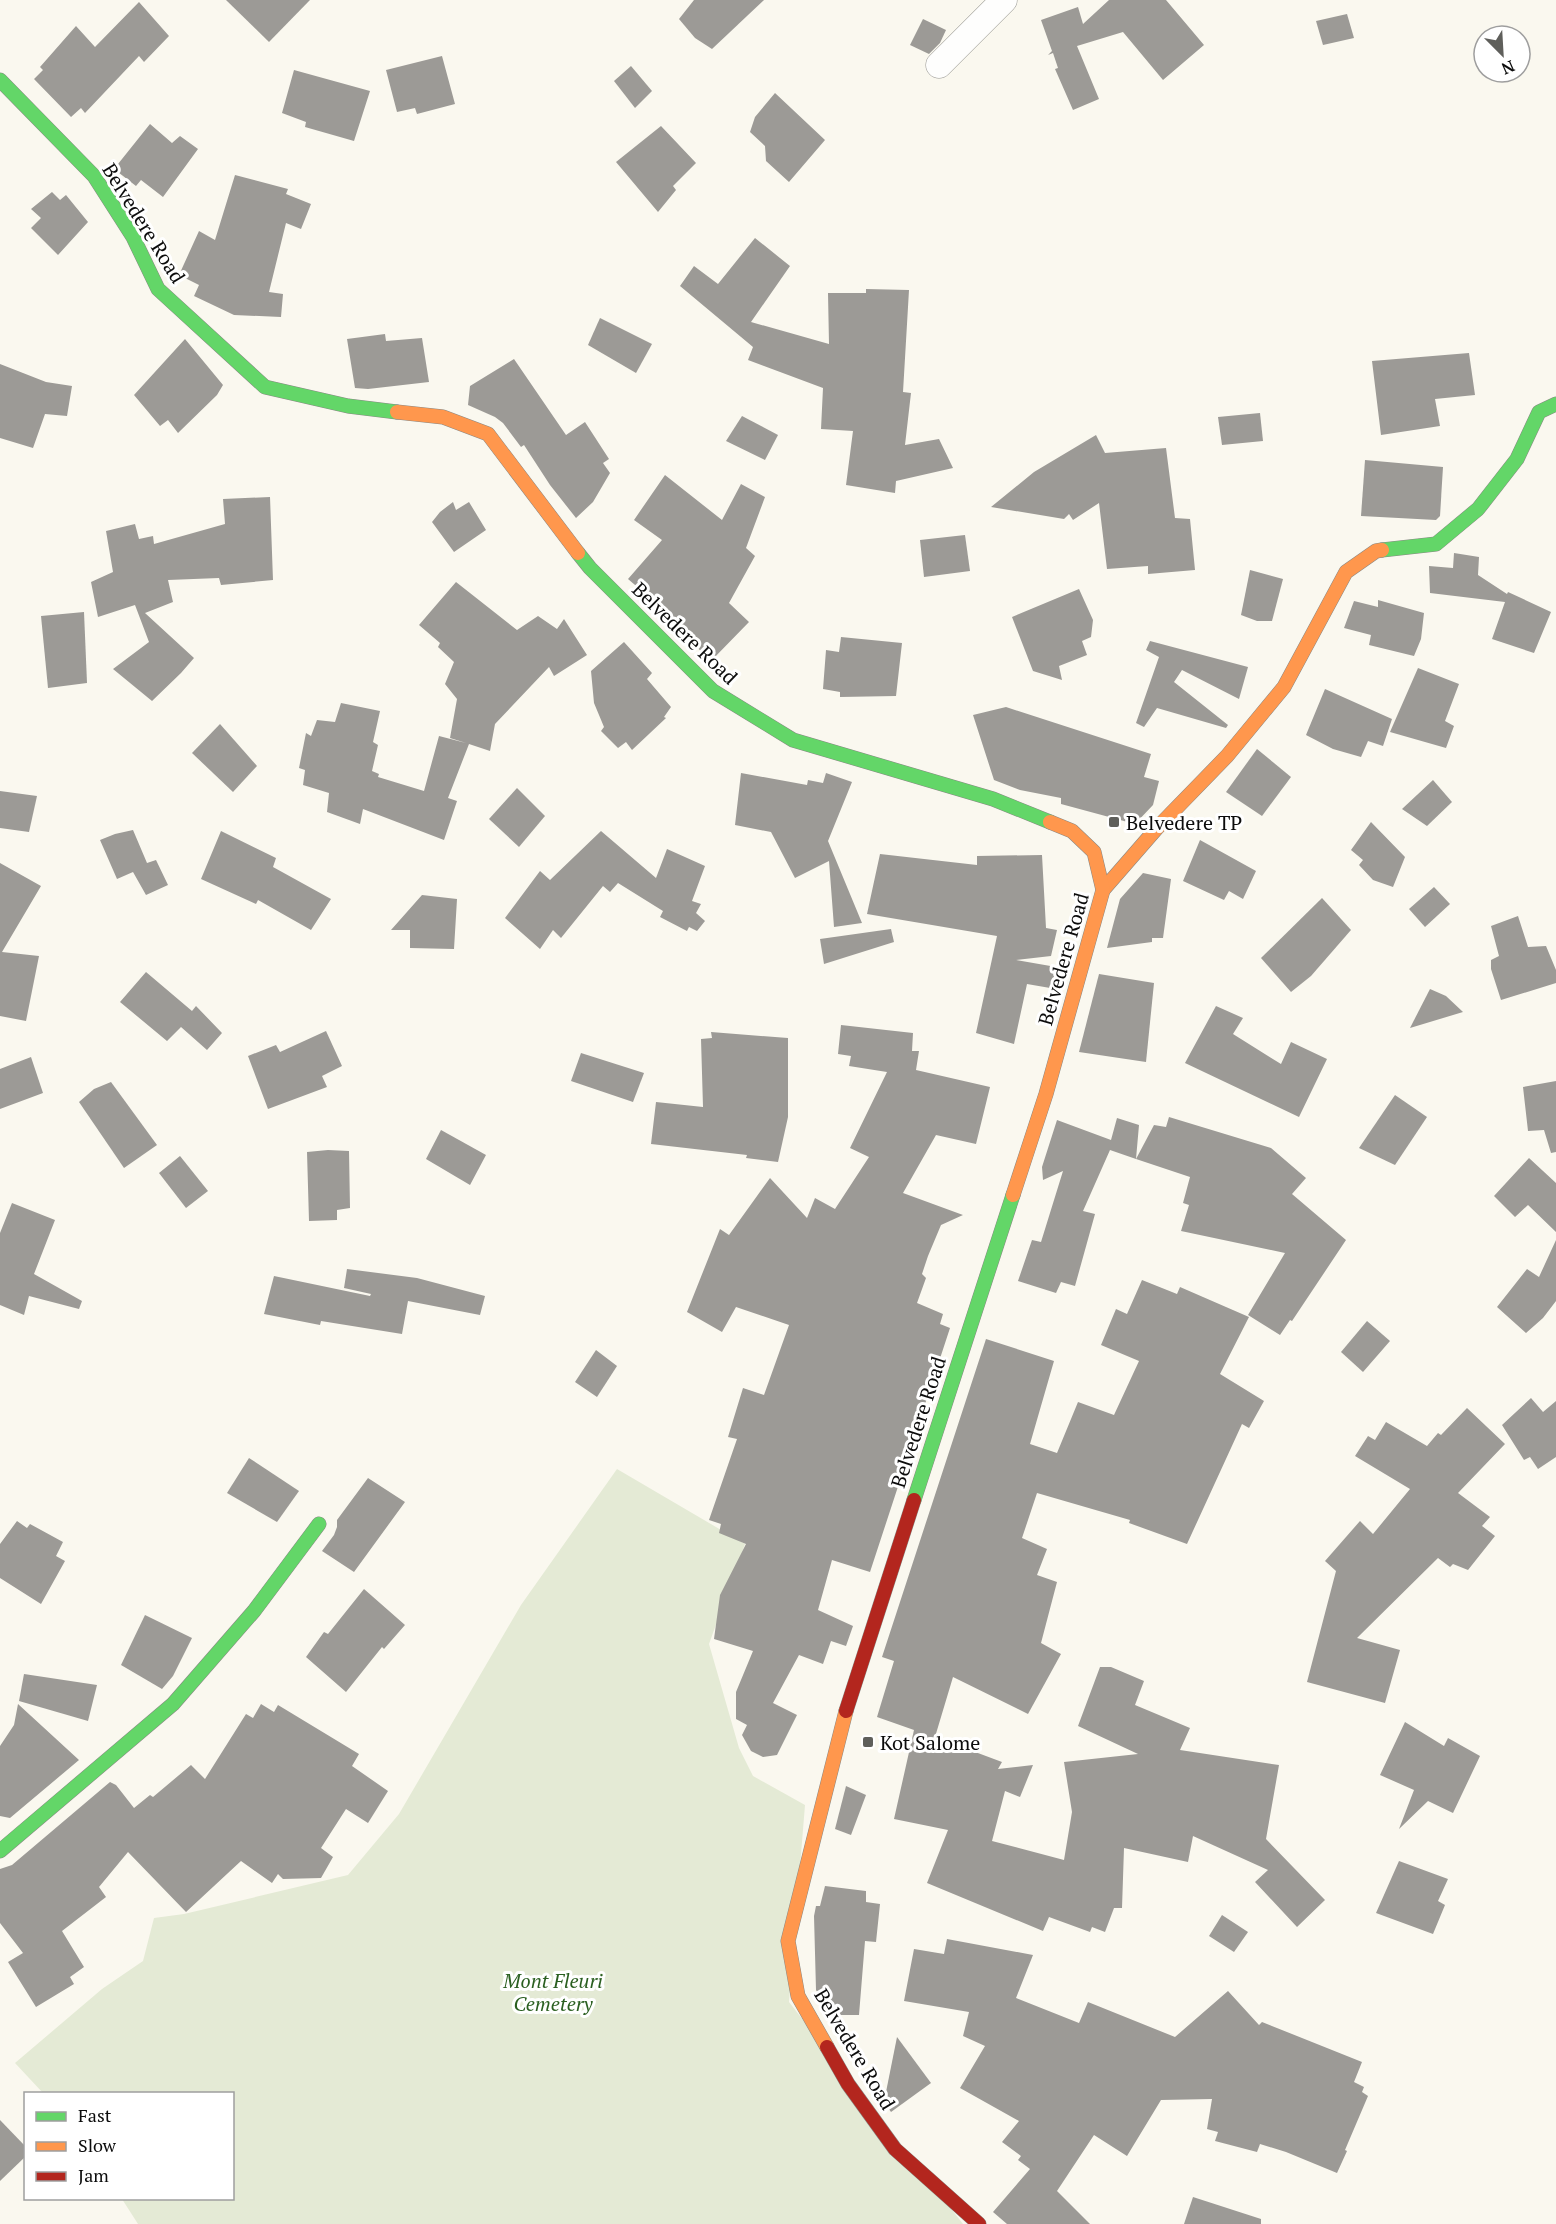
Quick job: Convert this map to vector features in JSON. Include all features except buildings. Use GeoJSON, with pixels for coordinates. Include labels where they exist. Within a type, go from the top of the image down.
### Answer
{"type":"FeatureCollection","features":[{"type":"Feature","properties":{"kind":"street"},"geometry":{"type":"LineString","coordinates":[[939,65],[1004,0]]}},
{"type":"Feature","properties":{"kind":"street","name":"Belvedere Road"},"geometry":{"type":"LineString","coordinates":[[0,80],[94,176],[133,237],[158,289],[265,387],[348,406],[443,417],[488,434],[590,568],[713,691],[793,740],[993,799],[1072,831],[1094,852],[1103,891],[1046,1094],[849,1698],[788,1941],[798,1996],[848,2084],[895,2149],[979,2224]]}},
{"type":"Feature","properties":{"kind":"street"},"geometry":{"type":"LineString","coordinates":[[1103,891],[1157,828],[1227,756],[1284,687],[1346,572],[1376,551],[1436,544],[1478,509],[1517,459],[1539,412],[1556,404]]}},
{"type":"Feature","properties":{"kind":"street"},"geometry":{"type":"LineString","coordinates":[[0,1851],[173,1704],[254,1611],[319,1524]]}},
{"type":"Feature","properties":{"kind":"green space","name":"Mont Fleuri Cemetery"},"geometry":{"type":"Polygon","coordinates":[[[617,1469],[745,1544],[709,1644],[739,1748],[753,1776],[805,1805],[789,2002],[963,2224],[138,2224],[123,2200],[234,2200],[234,2092],[42,2092],[15,2063],[102,1989],[143,1961],[154,1918],[184,1914],[348,1875],[399,1814],[521,1605],[617,1469]]]}},
{"type":"Feature","properties":{"kind":"traffic: fast"},"geometry":{"type":"LineString","coordinates":[[0,80],[94,176],[133,237],[158,289],[265,387],[348,406],[397,412]]}},
{"type":"Feature","properties":{"kind":"traffic: fast"},"geometry":{"type":"LineString","coordinates":[[1382,550],[1436,544],[1478,509],[1517,459],[1539,412],[1556,404]]}},
{"type":"Feature","properties":{"kind":"traffic: fast"},"geometry":{"type":"LineString","coordinates":[[578,553],[590,568],[713,691],[793,740],[993,799],[1050,822]]}},
{"type":"Feature","properties":{"kind":"traffic: fast"},"geometry":{"type":"LineString","coordinates":[[914,1500],[1013,1195]]}},
{"type":"Feature","properties":{"kind":"traffic: fast"},"geometry":{"type":"LineString","coordinates":[[0,1851],[173,1704],[254,1611],[319,1524]]}},
{"type":"Feature","properties":{"kind":"traffic: slow"},"geometry":{"type":"LineString","coordinates":[[397,412],[443,417],[488,434],[578,553]]}},
{"type":"Feature","properties":{"kind":"traffic: slow"},"geometry":{"type":"LineString","coordinates":[[1103,890],[1157,828],[1227,756],[1284,687],[1346,572],[1376,551],[1382,550]]}},
{"type":"Feature","properties":{"kind":"traffic: slow"},"geometry":{"type":"LineString","coordinates":[[1013,1195],[1046,1094],[1103,890],[1094,852],[1072,831],[1050,822]]}},
{"type":"Feature","properties":{"kind":"traffic: slow"},"geometry":{"type":"LineString","coordinates":[[827,2047],[798,1996],[788,1941],[846,1711]]}},
{"type":"Feature","properties":{"kind":"traffic: jam"},"geometry":{"type":"LineString","coordinates":[[846,1711],[914,1500]]}},
{"type":"Feature","properties":{"kind":"traffic: jam"},"geometry":{"type":"LineString","coordinates":[[827,2047],[848,2084],[895,2149],[979,2224]]}},
{"type":"Feature","properties":{"kind":"place","name":"Belvedere TP"},"geometry":{"type":"Point","coordinates":[1114,822]}},
{"type":"Feature","properties":{"kind":"place","name":"Kot Salome"},"geometry":{"type":"Point","coordinates":[868,1742]}}]}
